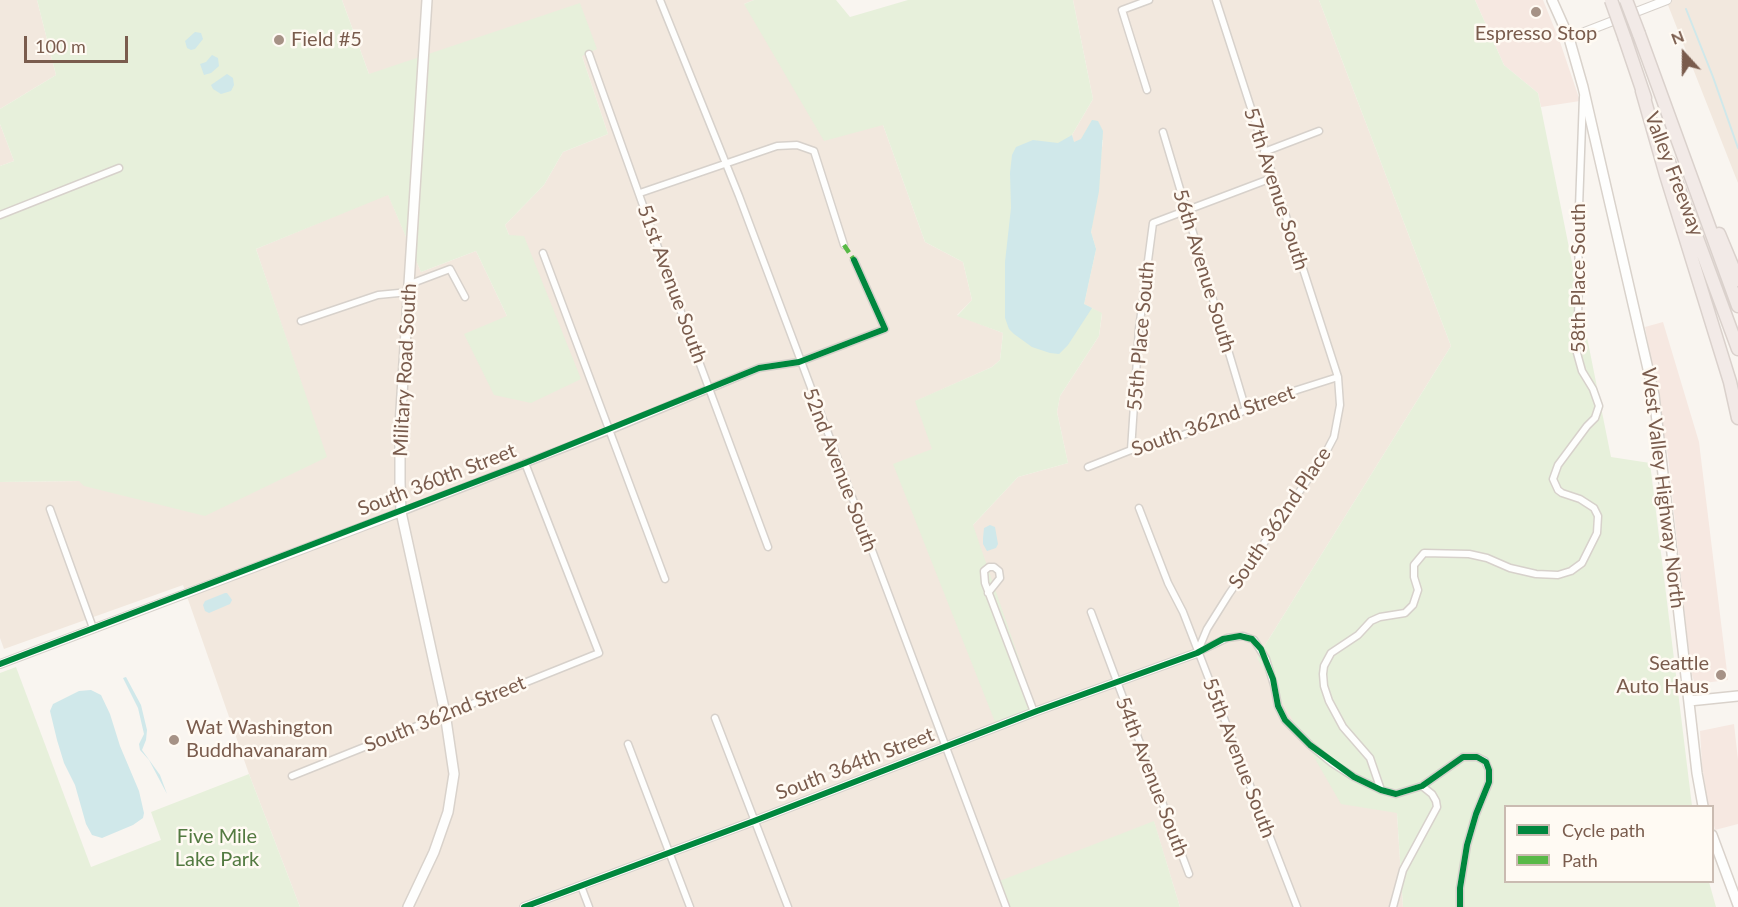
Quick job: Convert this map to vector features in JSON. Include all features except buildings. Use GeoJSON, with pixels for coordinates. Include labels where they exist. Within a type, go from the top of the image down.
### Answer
{"type":"FeatureCollection","features":[{"type":"Feature","properties":{"kind":"highway","name":"Valley Freeway"},"geometry":{"type":"LineString","coordinates":[[1611,0],[1642,91],[1738,349]]}},
{"type":"Feature","properties":{"kind":"highway","name":"Valley Freeway"},"geometry":{"type":"LineString","coordinates":[[1626,0],[1738,306]]}},
{"type":"Feature","properties":{"kind":"highway"},"geometry":{"type":"LineString","coordinates":[[1659,90],[1738,280]]}},
{"type":"Feature","properties":{"kind":"highway"},"geometry":{"type":"LineString","coordinates":[[1642,91],[1730,382],[1738,418]]}},
{"type":"Feature","properties":{"kind":"main road","name":"Military Road South"},"geometry":{"type":"LineString","coordinates":[[408,907],[434,852],[448,812],[454,774],[445,713],[401,512],[400,426],[427,0]]}},
{"type":"Feature","properties":{"kind":"main road","name":"West Valley Highway North"},"geometry":{"type":"LineString","coordinates":[[1552,0],[1569,38],[1583,87],[1654,395],[1703,805]]}},
{"type":"Feature","properties":{"kind":"main road"},"geometry":{"type":"LineString","coordinates":[[1689,701],[1738,696]]}},
{"type":"Feature","properties":{"kind":"main road"},"geometry":{"type":"LineString","coordinates":[[1714,838],[1738,905]]}},
{"type":"Feature","properties":{"kind":"street","name":"52nd Avenue South"},"geometry":{"type":"LineString","coordinates":[[660,0],[725,163],[1006,907]]}},
{"type":"Feature","properties":{"kind":"street"},"geometry":{"type":"LineString","coordinates":[[1147,90],[1122,10],[1149,0]]}},
{"type":"Feature","properties":{"kind":"street","name":"57th Avenue South"},"geometry":{"type":"LineString","coordinates":[[1216,0],[1338,378]]}},
{"type":"Feature","properties":{"kind":"street"},"geometry":{"type":"LineString","coordinates":[[1569,38],[1668,0]]}},
{"type":"Feature","properties":{"kind":"street","name":"51st Avenue South"},"geometry":{"type":"LineString","coordinates":[[590,54],[768,547]]}},
{"type":"Feature","properties":{"kind":"street","name":"58th Place South"},"geometry":{"type":"LineString","coordinates":[[1381,790],[1370,758],[1343,727],[1327,696],[1323,674],[1331,653],[1358,635],[1371,621],[1380,617],[1405,613],[1413,605],[1418,590],[1414,577],[1414,565],[1424,553],[1469,554],[1487,558],[1509,568],[1536,574],[1558,575],[1571,571],[1582,563],[1597,533],[1598,516],[1594,508],[1580,499],[1562,494],[1553,479],[1558,465],[1598,413],[1599,406],[1576,353],[1580,282],[1578,235],[1583,87]]}},
{"type":"Feature","properties":{"kind":"street"},"geometry":{"type":"LineString","coordinates":[[1264,152],[1318,131]]}},
{"type":"Feature","properties":{"kind":"street","name":"56th Avenue South"},"geometry":{"type":"LineString","coordinates":[[1163,132],[1246,410]]}},
{"type":"Feature","properties":{"kind":"street"},"geometry":{"type":"LineString","coordinates":[[640,193],[777,146],[797,145],[814,151],[844,245]]}},
{"type":"Feature","properties":{"kind":"street"},"geometry":{"type":"LineString","coordinates":[[0,215],[119,168]]}},
{"type":"Feature","properties":{"kind":"street"},"geometry":{"type":"LineString","coordinates":[[1186,210],[1272,178]]}},
{"type":"Feature","properties":{"kind":"street","name":"55th Place South"},"geometry":{"type":"LineString","coordinates":[[1131,450],[1139,329],[1153,223],[1186,210]]}},
{"type":"Feature","properties":{"kind":"street"},"geometry":{"type":"LineString","coordinates":[[543,253],[577,349],[665,579]]}},
{"type":"Feature","properties":{"kind":"street","name":"South 360th Street"},"geometry":{"type":"LineString","coordinates":[[0,664],[525,464],[759,368],[799,362],[885,329],[854,260]]}},
{"type":"Feature","properties":{"kind":"street"},"geometry":{"type":"LineString","coordinates":[[301,321],[378,295],[409,288],[450,269],[465,297]]}},
{"type":"Feature","properties":{"kind":"street","name":"South 362nd Street"},"geometry":{"type":"LineString","coordinates":[[1088,467],[1131,450],[1160,444],[1297,390],[1338,378]]}},
{"type":"Feature","properties":{"kind":"street","name":"South 362nd Place"},"geometry":{"type":"LineString","coordinates":[[1197,652],[1207,629],[1228,594],[1324,456],[1334,437],[1340,405],[1338,378]]}},
{"type":"Feature","properties":{"kind":"street","name":"South 362nd Street"},"geometry":{"type":"LineString","coordinates":[[292,776],[599,653],[525,464]]}},
{"type":"Feature","properties":{"kind":"street","name":"55th Avenue South"},"geometry":{"type":"LineString","coordinates":[[1139,508],[1168,582],[1183,612],[1297,907]]}},
{"type":"Feature","properties":{"kind":"street"},"geometry":{"type":"LineString","coordinates":[[50,509],[93,628]]}},
{"type":"Feature","properties":{"kind":"street"},"geometry":{"type":"LineString","coordinates":[[988,593],[1034,712]]}},
{"type":"Feature","properties":{"kind":"street","name":"54th Avenue South"},"geometry":{"type":"LineString","coordinates":[[1091,612],[1190,874]]}},
{"type":"Feature","properties":{"kind":"street"},"geometry":{"type":"LineString","coordinates":[[1197,652],[1230,637],[1243,636],[1254,640],[1266,659],[1278,708],[1285,720],[1310,745],[1332,762],[1354,777],[1381,790],[1396,794],[1422,786],[1463,757],[1480,758],[1488,766],[1489,782],[1476,814],[1464,860],[1460,907]]}},
{"type":"Feature","properties":{"kind":"street","name":"South 364th Street"},"geometry":{"type":"LineString","coordinates":[[524,907],[1197,652]]}},
{"type":"Feature","properties":{"kind":"street"},"geometry":{"type":"LineString","coordinates":[[715,718],[788,907]]}},
{"type":"Feature","properties":{"kind":"street"},"geometry":{"type":"LineString","coordinates":[[628,744],[690,907]]}},
{"type":"Feature","properties":{"kind":"street"},"geometry":{"type":"LineString","coordinates":[[1393,907],[1406,865],[1437,807],[1432,794],[1422,786]]}},
{"type":"Feature","properties":{"kind":"street"},"geometry":{"type":"LineString","coordinates":[[581,886],[589,907]]}},
{"type":"Feature","properties":{"kind":"shaded area"},"geometry":{"type":"Polygon","coordinates":[[[0,0],[37,0],[56,75],[0,109],[0,0]]]}},
{"type":"Feature","properties":{"kind":"shaded area"},"geometry":{"type":"Polygon","coordinates":[[[342,0],[754,0],[744,4],[883,125],[925,242],[963,262],[972,300],[957,315],[1003,333],[1000,360],[992,367],[916,401],[973,525],[1018,477],[1068,463],[1057,412],[1060,396],[1099,336],[1102,314],[1084,304],[1096,249],[1091,232],[1103,140],[1074,142],[1072,135],[1093,99],[1073,0],[1319,0],[1451,346],[1257,658],[1397,813],[1403,907],[1180,907],[1154,822],[1006,907],[300,907],[249,774],[183,585],[4,649],[0,638],[0,482],[79,481],[326,457],[256,249],[388,194],[421,272],[476,251],[507,316],[531,402],[509,235],[505,225],[544,185],[563,152],[608,134],[582,56],[369,74],[342,0]]]}},
{"type":"Feature","properties":{"kind":"shaded area"},"geometry":{"type":"Polygon","coordinates":[[[1475,0],[1543,0],[1580,101],[1541,107],[1538,93],[1504,65],[1475,0]]]}},
{"type":"Feature","properties":{"kind":"shaded area"},"geometry":{"type":"Polygon","coordinates":[[[1666,0],[1738,0],[1738,183],[1666,0]]]}},
{"type":"Feature","properties":{"kind":"shaded area"},"geometry":{"type":"Polygon","coordinates":[[[0,124],[14,161],[0,166],[0,124]]]}},
{"type":"Feature","properties":{"kind":"shaded area"},"geometry":{"type":"Polygon","coordinates":[[[1663,322],[1699,442],[1728,680],[1695,684],[1691,672],[1668,456],[1645,327],[1663,322]]]}},
{"type":"Feature","properties":{"kind":"shaded area"},"geometry":{"type":"Polygon","coordinates":[[[1734,724],[1738,760],[1738,824],[1715,830],[1714,805],[1708,805],[1700,731],[1734,724]]]}},
{"type":"Feature","properties":{"kind":"green space"},"geometry":{"type":"Polygon","coordinates":[[[37,0],[342,0],[369,74],[580,3],[597,49],[582,56],[608,134],[563,152],[544,185],[505,225],[509,235],[524,236],[581,379],[531,403],[494,395],[464,334],[507,316],[476,251],[421,272],[388,195],[256,249],[327,457],[205,516],[84,486],[79,481],[0,482],[0,166],[14,161],[0,124],[0,109],[56,75],[37,0]]]}},
{"type":"Feature","properties":{"kind":"green space"},"geometry":{"type":"Polygon","coordinates":[[[754,0],[836,0],[850,17],[908,0],[1073,0],[1093,99],[1072,135],[1074,142],[1080,141],[1092,120],[1098,121],[1103,131],[1099,191],[1091,232],[1096,249],[1084,304],[1102,313],[1099,336],[1060,396],[1057,412],[1068,463],[1018,477],[973,525],[1037,711],[997,727],[893,464],[932,449],[915,401],[992,367],[1000,360],[1003,333],[957,316],[972,300],[963,262],[925,242],[883,125],[824,141],[744,4],[754,0]]]}},
{"type":"Feature","properties":{"kind":"green space"},"geometry":{"type":"Polygon","coordinates":[[[1319,0],[1475,0],[1504,65],[1538,93],[1611,457],[1650,463],[1692,805],[1504,805],[1504,883],[1709,883],[1716,907],[1403,907],[1397,813],[1341,804],[1257,658],[1451,346],[1319,0]]]}},
{"type":"Feature","properties":{"kind":"green space","name":"Five Mile Lake Park"},"geometry":{"type":"Polygon","coordinates":[[[16,667],[91,867],[161,840],[151,812],[249,774],[300,907],[0,907],[0,673],[16,667]]]}},
{"type":"Feature","properties":{"kind":"green space"},"geometry":{"type":"Polygon","coordinates":[[[1154,821],[1180,907],[1006,907],[997,882],[1154,821]]]}},
{"type":"Feature","properties":{"kind":"water"},"geometry":{"type":"Polygon","coordinates":[[[195,32],[201,33],[203,39],[195,49],[191,50],[187,48],[185,41],[195,32]]]}},
{"type":"Feature","properties":{"kind":"water"},"geometry":{"type":"Polygon","coordinates":[[[212,55],[218,58],[219,66],[211,73],[204,75],[200,64],[206,62],[212,55]]]}},
{"type":"Feature","properties":{"kind":"water"},"geometry":{"type":"Polygon","coordinates":[[[227,74],[233,78],[234,85],[231,91],[221,94],[211,85],[227,74]]]}},
{"type":"Feature","properties":{"kind":"water"},"geometry":{"type":"Polygon","coordinates":[[[1092,120],[1098,121],[1103,131],[1099,191],[1091,232],[1096,249],[1084,304],[1092,308],[1068,345],[1059,354],[1050,353],[1032,347],[1014,334],[1009,329],[1005,318],[1005,262],[1011,208],[1012,155],[1016,147],[1033,140],[1058,143],[1072,135],[1074,142],[1081,139],[1092,120]]]}},
{"type":"Feature","properties":{"kind":"water"},"geometry":{"type":"Polygon","coordinates":[[[990,525],[995,527],[998,544],[996,548],[987,551],[983,544],[984,528],[990,525]]]}},
{"type":"Feature","properties":{"kind":"water"},"geometry":{"type":"Polygon","coordinates":[[[225,593],[232,600],[230,604],[209,613],[205,611],[203,605],[205,601],[225,593]]]}},
{"type":"Feature","properties":{"kind":"water"},"geometry":{"type":"Polygon","coordinates":[[[126,677],[141,705],[147,730],[142,750],[160,775],[167,794],[149,760],[140,750],[139,744],[144,734],[138,708],[123,678],[126,677]]]}},
{"type":"Feature","properties":{"kind":"water"},"geometry":{"type":"Polygon","coordinates":[[[91,690],[101,695],[110,714],[120,746],[139,791],[144,813],[143,818],[133,825],[102,838],[92,835],[86,824],[75,785],[64,763],[50,711],[53,704],[79,691],[91,690]]]}},
{"type":"Feature","properties":{"kind":"waterway"},"geometry":{"type":"LineString","coordinates":[[1686,9],[1738,148]]}},
{"type":"Feature","properties":{"kind":"marked path"},"geometry":{"type":"LineString","coordinates":[[844,245],[854,260]]}},
{"type":"Feature","properties":{"kind":"cycle path"},"geometry":{"type":"LineString","coordinates":[[0,664],[525,463],[759,368],[799,362],[885,329],[854,260]]}},
{"type":"Feature","properties":{"kind":"cycle path"},"geometry":{"type":"LineString","coordinates":[[524,907],[1037,711],[1197,653],[1223,639],[1240,636],[1252,639],[1261,649],[1273,679],[1278,706],[1285,720],[1310,745],[1354,777],[1381,790],[1396,794],[1422,786],[1463,757],[1477,757],[1486,762],[1489,782],[1467,845],[1460,888],[1460,907]]}},
{"type":"Feature","properties":{"kind":"place","name":"Espresso Stop"},"geometry":{"type":"Point","coordinates":[1536,12]}},
{"type":"Feature","properties":{"kind":"place","name":"Field #5"},"geometry":{"type":"Point","coordinates":[279,40]}},
{"type":"Feature","properties":{"kind":"place","name":"Seattle Auto Haus"},"geometry":{"type":"Point","coordinates":[1721,675]}},
{"type":"Feature","properties":{"kind":"place","name":"Wat Washington Buddhavanaram"},"geometry":{"type":"Point","coordinates":[174,740]}}]}
